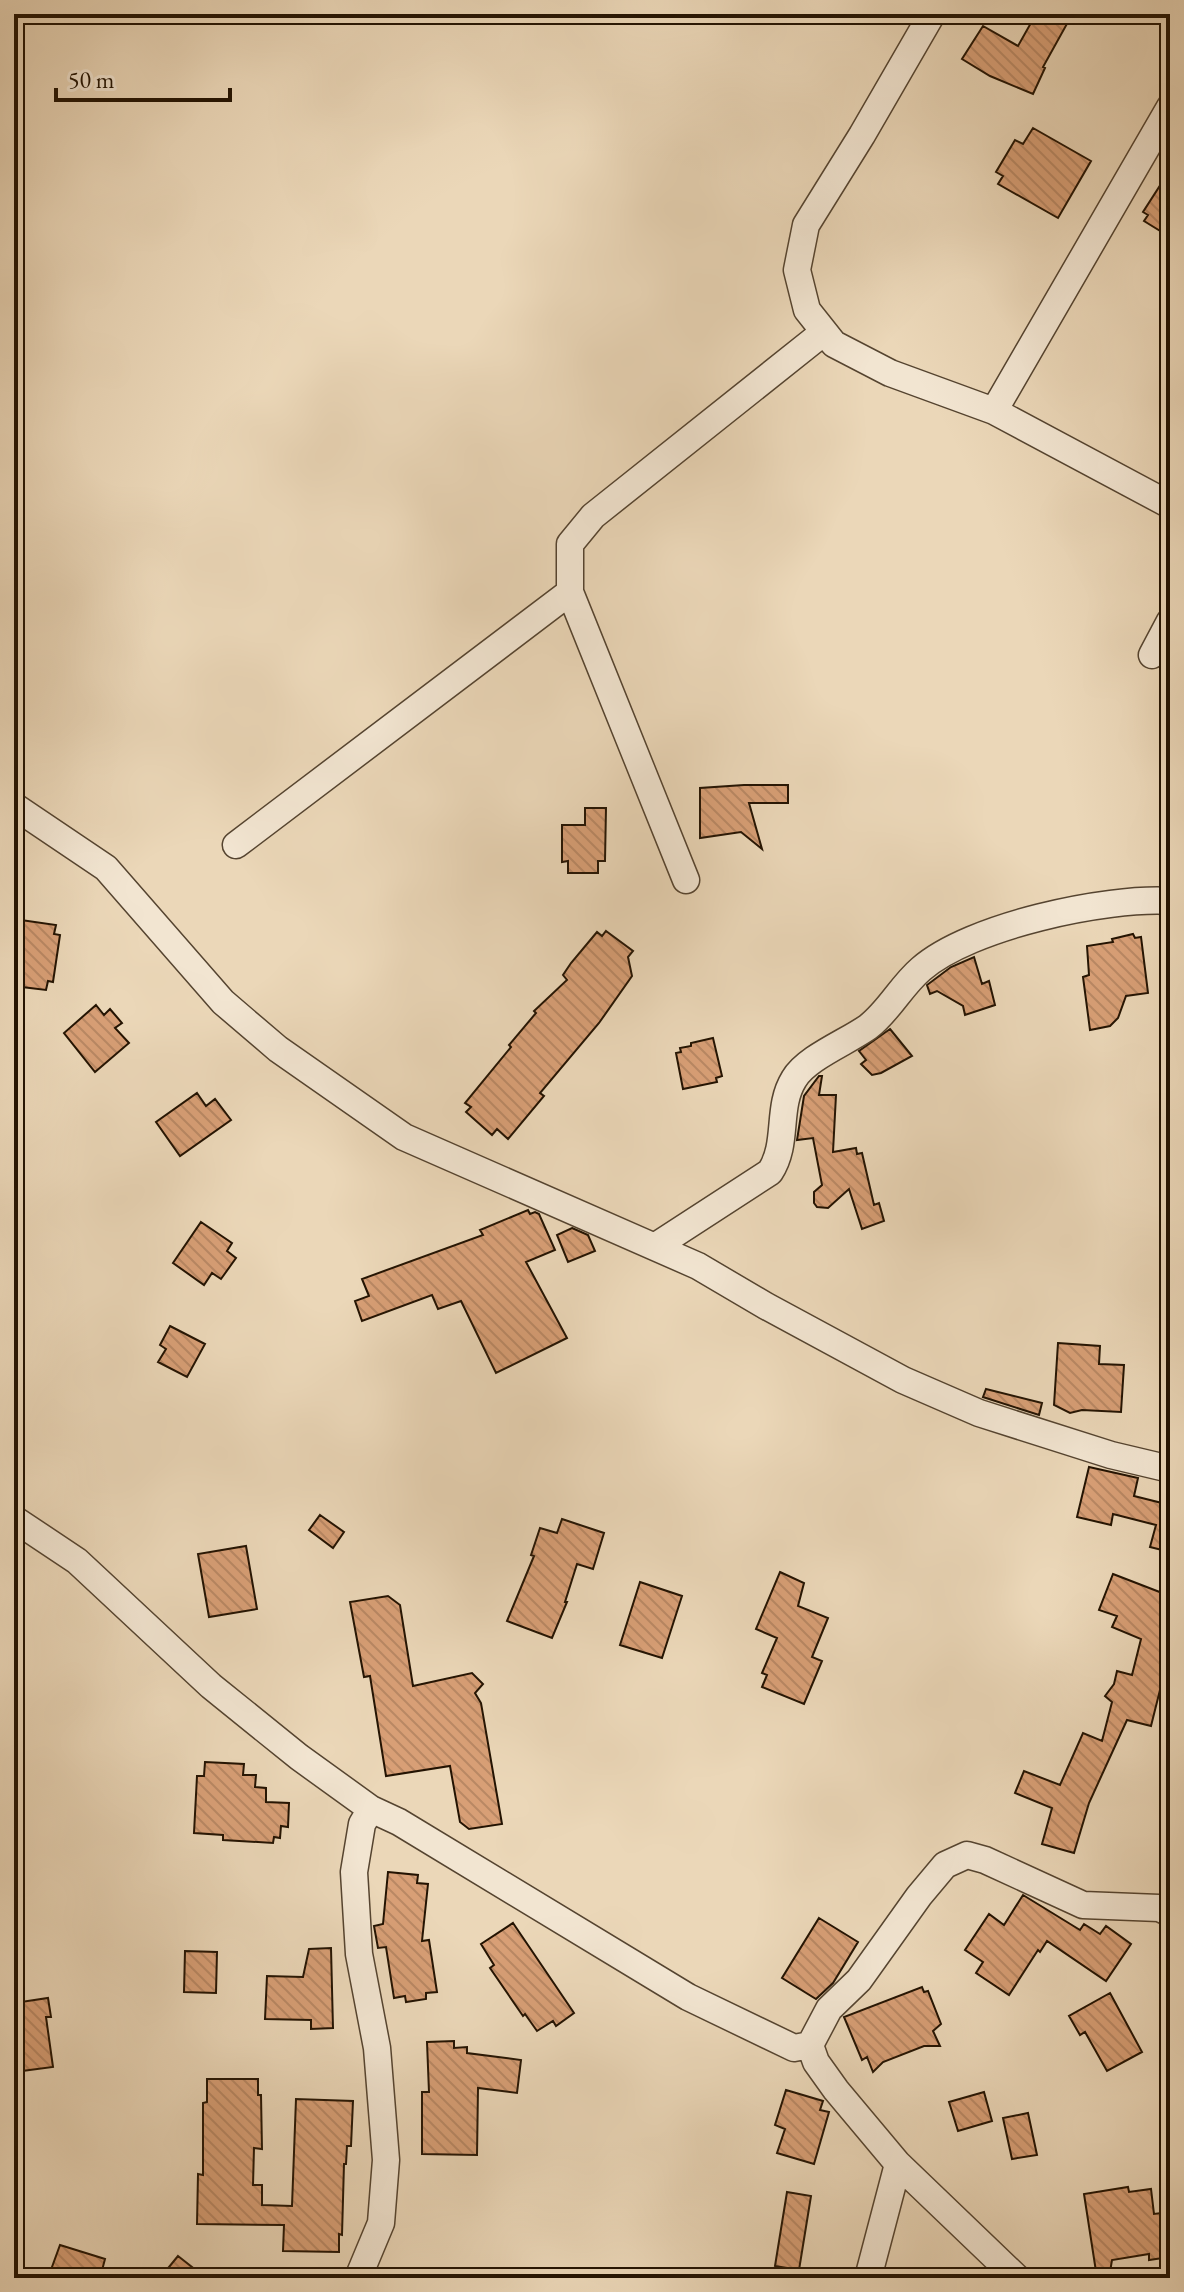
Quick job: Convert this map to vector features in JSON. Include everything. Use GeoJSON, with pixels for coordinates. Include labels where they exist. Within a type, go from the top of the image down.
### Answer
{"type":"FeatureCollection","features":[{"type":"Feature","properties":{"kind":"street"},"geometry":{"type":"LineString","coordinates":[[932,14],[806,225],[797,270],[807,310],[834,344],[890,373],[994,411],[1170,505]]}},
{"type":"Feature","properties":{"kind":"street"},"geometry":{"type":"LineString","coordinates":[[994,411],[1170,107]]}},
{"type":"Feature","properties":{"kind":"street"},"geometry":{"type":"LineString","coordinates":[[686,880],[570,592],[570,544],[593,516],[824,332]]}},
{"type":"Feature","properties":{"kind":"street"},"geometry":{"type":"LineString","coordinates":[[236,845],[570,592]]}},
{"type":"Feature","properties":{"kind":"street"},"geometry":{"type":"LineString","coordinates":[[1152,655],[1170,621]]}},
{"type":"Feature","properties":{"kind":"street"},"geometry":{"type":"LineString","coordinates":[[14,806],[106,868],[223,1002],[267,1040],[392,1129],[463,1165],[698,1266],[916,1386],[979,1413],[1031,1430],[1111,1455],[1170,1469]]}},
{"type":"Feature","properties":{"kind":"street"},"geometry":{"type":"LineString","coordinates":[[656,1246],[770,1172],[779,1159],[782,1145],[786,1097],[799,1072],[880,1017],[921,969],[938,957],[980,938],[1061,912],[1122,902],[1170,901]]}},
{"type":"Feature","properties":{"kind":"street"},"geometry":{"type":"LineString","coordinates":[[14,1519],[77,1561],[211,1686],[299,1757],[371,1809],[399,1822],[688,1997],[775,2041],[794,2048],[810,2045]]}},
{"type":"Feature","properties":{"kind":"street"},"geometry":{"type":"LineString","coordinates":[[358,2278],[381,2223],[386,2160],[377,2048],[359,1954],[354,1872],[362,1824],[371,1809]]}},
{"type":"Feature","properties":{"kind":"street"},"geometry":{"type":"LineString","coordinates":[[1017,2278],[898,2164],[836,2090],[816,2062],[810,2045],[829,2009],[859,1980],[919,1896],[945,1865],[967,1855],[985,1860],[1083,1905],[1159,1908],[1170,1913]]}},
{"type":"Feature","properties":{"kind":"street"},"geometry":{"type":"LineString","coordinates":[[868,2278],[898,2164]]}},
{"type":"Feature","properties":{"kind":"building"},"geometry":{"type":"Polygon","coordinates":[[[1036,14],[1054,14],[1068,22],[1043,67],[1033,94],[990,76],[962,59],[983,26],[1018,46],[1036,14]]]}},
{"type":"Feature","properties":{"kind":"building"},"geometry":{"type":"Polygon","coordinates":[[[1033,128],[1091,161],[1058,218],[998,184],[1003,176],[996,172],[1015,140],[1023,144],[1033,128]]]}},
{"type":"Feature","properties":{"kind":"building"},"geometry":{"type":"Polygon","coordinates":[[[1170,170],[1170,237],[1144,221],[1148,215],[1143,212],[1170,170]]]}},
{"type":"Feature","properties":{"kind":"building"},"geometry":{"type":"Polygon","coordinates":[[[788,785],[788,803],[749,803],[762,849],[741,832],[700,838],[700,788],[788,785]]]}},
{"type":"Feature","properties":{"kind":"building"},"geometry":{"type":"Polygon","coordinates":[[[585,808],[606,808],[605,861],[598,861],[598,873],[568,873],[568,861],[562,862],[562,825],[585,825],[585,808]]]}},
{"type":"Feature","properties":{"kind":"building"},"geometry":{"type":"Polygon","coordinates":[[[14,919],[56,925],[54,934],[60,935],[53,982],[48,981],[46,990],[14,986],[14,919]]]}},
{"type":"Feature","properties":{"kind":"building"},"geometry":{"type":"Polygon","coordinates":[[[606,931],[633,951],[628,957],[632,976],[599,1023],[540,1093],[544,1096],[508,1139],[497,1129],[492,1135],[466,1112],[471,1107],[465,1103],[511,1047],[509,1045],[536,1013],[534,1011],[567,980],[563,975],[571,963],[597,932],[602,936],[606,931]]]}},
{"type":"Feature","properties":{"kind":"building"},"geometry":{"type":"Polygon","coordinates":[[[1133,934],[1135,938],[1141,937],[1148,993],[1126,996],[1118,1018],[1110,1026],[1090,1030],[1083,977],[1089,975],[1087,946],[1113,942],[1112,939],[1133,934]]]}},
{"type":"Feature","properties":{"kind":"building"},"geometry":{"type":"Polygon","coordinates":[[[974,957],[982,984],[989,981],[995,1005],[965,1015],[963,1006],[937,991],[930,994],[927,985],[951,967],[974,957]]]}},
{"type":"Feature","properties":{"kind":"building"},"geometry":{"type":"Polygon","coordinates":[[[96,1005],[104,1015],[110,1009],[122,1023],[115,1028],[129,1043],[95,1072],[64,1033],[96,1005]]]}},
{"type":"Feature","properties":{"kind":"building"},"geometry":{"type":"Polygon","coordinates":[[[890,1029],[912,1056],[872,1075],[861,1064],[866,1060],[859,1051],[890,1029]]]}},
{"type":"Feature","properties":{"kind":"building"},"geometry":{"type":"Polygon","coordinates":[[[713,1038],[722,1076],[716,1078],[717,1082],[683,1089],[676,1053],[681,1052],[680,1048],[691,1046],[691,1043],[713,1038]]]}},
{"type":"Feature","properties":{"kind":"building"},"geometry":{"type":"Polygon","coordinates":[[[822,1076],[819,1095],[836,1095],[833,1152],[856,1148],[857,1154],[862,1153],[874,1205],[879,1203],[884,1221],[862,1229],[849,1189],[828,1208],[817,1207],[814,1203],[814,1192],[822,1185],[813,1138],[797,1140],[804,1096],[822,1076]]]}},
{"type":"Feature","properties":{"kind":"building"},"geometry":{"type":"Polygon","coordinates":[[[197,1093],[206,1106],[215,1099],[231,1120],[180,1156],[156,1122],[197,1093]]]}},
{"type":"Feature","properties":{"kind":"building"},"geometry":{"type":"Polygon","coordinates":[[[528,1210],[530,1214],[539,1214],[555,1250],[526,1262],[567,1338],[496,1373],[461,1301],[438,1309],[432,1295],[362,1321],[355,1301],[369,1296],[362,1279],[483,1235],[480,1230],[528,1210]]]}},
{"type":"Feature","properties":{"kind":"building"},"geometry":{"type":"Polygon","coordinates":[[[201,1222],[232,1243],[227,1251],[236,1258],[221,1279],[212,1273],[204,1285],[173,1263],[201,1222]]]}},
{"type":"Feature","properties":{"kind":"building"},"geometry":{"type":"Polygon","coordinates":[[[572,1228],[588,1235],[595,1251],[568,1262],[557,1235],[572,1228]]]}},
{"type":"Feature","properties":{"kind":"building"},"geometry":{"type":"Polygon","coordinates":[[[170,1326],[205,1344],[187,1377],[158,1362],[166,1349],[160,1345],[170,1326]]]}},
{"type":"Feature","properties":{"kind":"building"},"geometry":{"type":"Polygon","coordinates":[[[1058,1343],[1100,1346],[1099,1364],[1124,1365],[1121,1412],[1082,1410],[1070,1413],[1054,1405],[1058,1343]]]}},
{"type":"Feature","properties":{"kind":"building"},"geometry":{"type":"Polygon","coordinates":[[[986,1389],[1042,1403],[1039,1415],[983,1397],[986,1389]]]}},
{"type":"Feature","properties":{"kind":"building"},"geometry":{"type":"Polygon","coordinates":[[[1089,1467],[1138,1478],[1134,1496],[1162,1503],[1164,1497],[1170,1497],[1170,1552],[1150,1547],[1156,1525],[1113,1514],[1111,1525],[1077,1517],[1089,1467]]]}},
{"type":"Feature","properties":{"kind":"building"},"geometry":{"type":"Polygon","coordinates":[[[320,1515],[344,1532],[333,1548],[309,1530],[320,1515]]]}},
{"type":"Feature","properties":{"kind":"building"},"geometry":{"type":"Polygon","coordinates":[[[562,1519],[604,1533],[593,1569],[577,1564],[567,1602],[552,1638],[507,1621],[534,1556],[531,1555],[540,1528],[557,1533],[562,1519]]]}},
{"type":"Feature","properties":{"kind":"building"},"geometry":{"type":"Polygon","coordinates":[[[246,1546],[257,1609],[209,1617],[198,1554],[246,1546]]]}},
{"type":"Feature","properties":{"kind":"building"},"geometry":{"type":"Polygon","coordinates":[[[780,1572],[804,1583],[798,1606],[828,1618],[812,1657],[822,1661],[804,1704],[762,1687],[767,1675],[762,1673],[777,1638],[756,1629],[780,1572]]]}},
{"type":"Feature","properties":{"kind":"building"},"geometry":{"type":"Polygon","coordinates":[[[1113,1574],[1170,1596],[1170,1650],[1151,1726],[1127,1720],[1089,1803],[1074,1853],[1042,1844],[1052,1808],[1015,1793],[1024,1771],[1060,1785],[1083,1733],[1102,1741],[1112,1702],[1105,1696],[1114,1684],[1117,1671],[1132,1675],[1141,1639],[1112,1627],[1117,1616],[1099,1610],[1113,1574]]]}},
{"type":"Feature","properties":{"kind":"building"},"geometry":{"type":"Polygon","coordinates":[[[640,1582],[682,1596],[662,1658],[620,1645],[640,1582]]]}},
{"type":"Feature","properties":{"kind":"building"},"geometry":{"type":"Polygon","coordinates":[[[388,1596],[400,1605],[413,1686],[472,1673],[483,1684],[475,1693],[481,1703],[502,1824],[469,1829],[460,1822],[450,1766],[386,1776],[370,1676],[364,1677],[350,1602],[388,1596]]]}},
{"type":"Feature","properties":{"kind":"building"},"geometry":{"type":"Polygon","coordinates":[[[205,1762],[244,1764],[243,1775],[256,1775],[255,1787],[266,1788],[266,1802],[289,1803],[288,1827],[281,1826],[280,1838],[274,1837],[273,1843],[223,1840],[223,1835],[194,1833],[197,1776],[204,1776],[205,1762]]]}},
{"type":"Feature","properties":{"kind":"building"},"geometry":{"type":"Polygon","coordinates":[[[388,1872],[418,1875],[417,1883],[428,1884],[422,1941],[429,1940],[437,1992],[426,1993],[426,1999],[406,2002],[405,1996],[394,1998],[386,1947],[378,1948],[374,1926],[383,1924],[388,1872]]]}},
{"type":"Feature","properties":{"kind":"building"},"geometry":{"type":"Polygon","coordinates":[[[1023,1895],[1080,1930],[1084,1924],[1100,1934],[1106,1926],[1131,1944],[1106,1981],[1047,1941],[1009,1995],[976,1973],[983,1962],[965,1950],[989,1914],[1004,1925],[1023,1895]]]}},
{"type":"Feature","properties":{"kind":"building"},"geometry":{"type":"Polygon","coordinates":[[[819,1918],[858,1942],[833,1983],[816,1999],[782,1978],[819,1918]]]}},
{"type":"Feature","properties":{"kind":"building"},"geometry":{"type":"Polygon","coordinates":[[[513,1923],[574,2013],[556,2026],[553,2021],[537,2031],[490,1968],[494,1965],[481,1944],[513,1923]]]}},
{"type":"Feature","properties":{"kind":"building"},"geometry":{"type":"Polygon","coordinates":[[[331,1948],[333,2028],[311,2029],[311,2020],[265,2019],[267,1976],[303,1977],[309,1949],[331,1948]]]}},
{"type":"Feature","properties":{"kind":"building"},"geometry":{"type":"Polygon","coordinates":[[[185,1951],[217,1952],[216,1993],[184,1992],[185,1951]]]}},
{"type":"Feature","properties":{"kind":"building"},"geometry":{"type":"Polygon","coordinates":[[[922,1987],[924,1992],[928,1991],[941,2024],[933,2031],[940,2046],[924,2046],[883,2062],[873,2072],[867,2057],[862,2060],[844,2017],[922,1987]]]}},
{"type":"Feature","properties":{"kind":"building"},"geometry":{"type":"Polygon","coordinates":[[[1110,1993],[1142,2052],[1107,2071],[1085,2032],[1080,2035],[1069,2016],[1110,1993]]]}},
{"type":"Feature","properties":{"kind":"building"},"geometry":{"type":"Polygon","coordinates":[[[48,1998],[51,2017],[46,2017],[53,2067],[14,2072],[14,2003],[48,1998]]]}},
{"type":"Feature","properties":{"kind":"building"},"geometry":{"type":"Polygon","coordinates":[[[454,2041],[454,2048],[467,2047],[467,2053],[521,2060],[517,2093],[478,2088],[477,2155],[422,2154],[422,2092],[429,2092],[427,2042],[454,2041]]]}},
{"type":"Feature","properties":{"kind":"building"},"geometry":{"type":"Polygon","coordinates":[[[207,2079],[258,2079],[262,2149],[254,2148],[253,2185],[262,2185],[262,2205],[292,2206],[296,2099],[353,2101],[351,2146],[347,2146],[344,2164],[339,2252],[283,2251],[284,2225],[197,2224],[198,2174],[203,2175],[203,2103],[207,2102],[207,2079]]]}},
{"type":"Feature","properties":{"kind":"building"},"geometry":{"type":"Polygon","coordinates":[[[786,2090],[823,2101],[820,2110],[829,2112],[814,2164],[777,2153],[785,2129],[775,2125],[786,2090]]]}},
{"type":"Feature","properties":{"kind":"building"},"geometry":{"type":"Polygon","coordinates":[[[984,2092],[992,2121],[958,2131],[949,2102],[984,2092]]]}},
{"type":"Feature","properties":{"kind":"building"},"geometry":{"type":"Polygon","coordinates":[[[1028,2113],[1037,2155],[1012,2159],[1003,2118],[1028,2113]]]}},
{"type":"Feature","properties":{"kind":"building"},"geometry":{"type":"Polygon","coordinates":[[[1128,2187],[1129,2192],[1151,2189],[1154,2214],[1170,2212],[1170,2257],[1149,2260],[1149,2254],[1112,2260],[1109,2278],[1097,2278],[1084,2194],[1128,2187]]]}},
{"type":"Feature","properties":{"kind":"building"},"geometry":{"type":"Polygon","coordinates":[[[787,2192],[811,2196],[799,2270],[775,2266],[787,2192]]]}},
{"type":"Feature","properties":{"kind":"building"},"geometry":{"type":"Polygon","coordinates":[[[60,2245],[105,2259],[100,2278],[48,2278],[60,2245]]]}},
{"type":"Feature","properties":{"kind":"building"},"geometry":{"type":"Polygon","coordinates":[[[178,2256],[206,2278],[160,2278],[178,2256]]]}}]}
